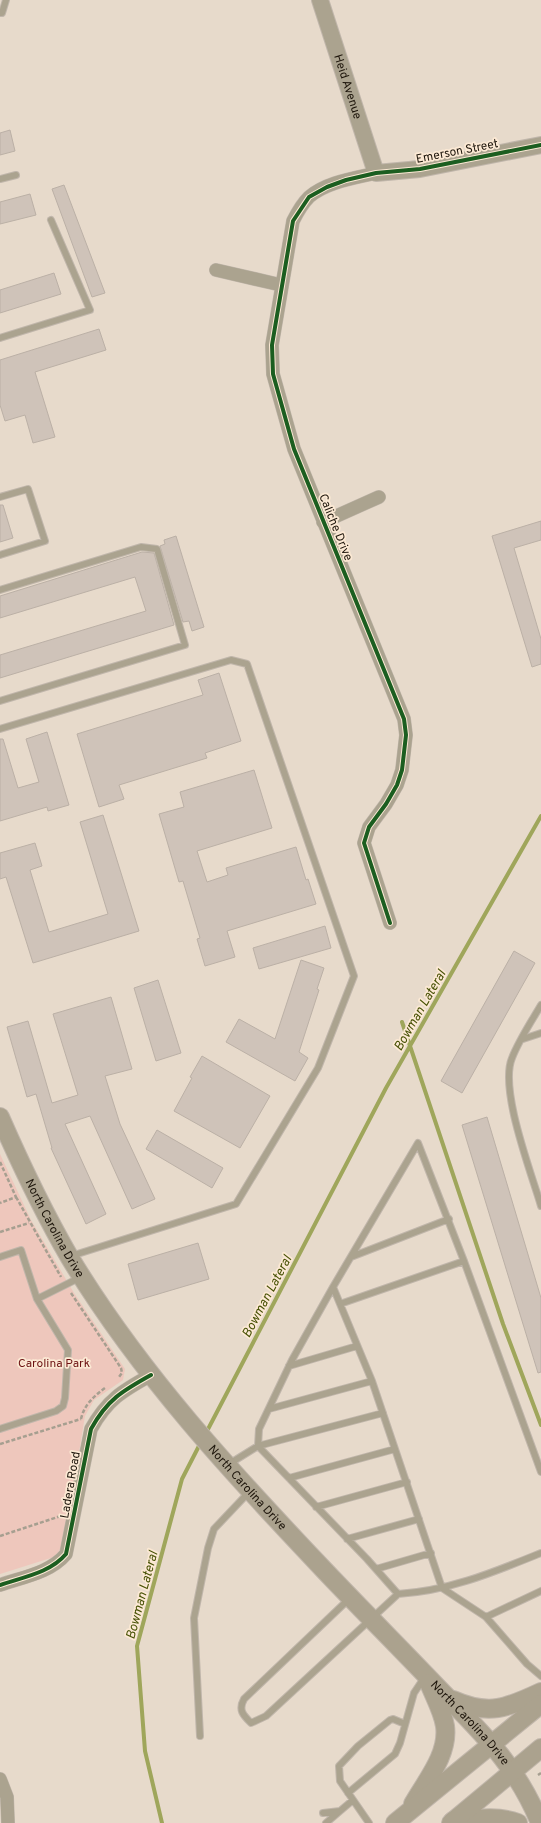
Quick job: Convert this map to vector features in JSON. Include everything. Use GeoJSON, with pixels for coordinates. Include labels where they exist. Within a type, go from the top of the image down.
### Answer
{"type":"FeatureCollection","features":[{"type":"Feature","properties":{"kind":"main road","name":"North Carolina Drive"},"geometry":{"type":"LineString","coordinates":[[0,1117],[15,1152],[69,1256],[151,1375],[222,1459],[350,1597],[493,1744],[514,1772],[540,1823]]}},
{"type":"Feature","properties":{"kind":"main road"},"geometry":{"type":"LineString","coordinates":[[401,1818],[443,1752],[446,1739],[445,1725],[426,1675]]}},
{"type":"Feature","properties":{"kind":"main road"},"geometry":{"type":"LineString","coordinates":[[449,1699],[470,1708],[492,1710],[515,1704],[541,1692]]}},
{"type":"Feature","properties":{"kind":"main road"},"geometry":{"type":"LineString","coordinates":[[401,1818],[541,1704]]}},
{"type":"Feature","properties":{"kind":"main road"},"geometry":{"type":"LineString","coordinates":[[452,1822],[541,1748]]}},
{"type":"Feature","properties":{"kind":"main road"},"geometry":{"type":"LineString","coordinates":[[452,1822],[484,1818],[507,1819],[518,1823]]}},
{"type":"Feature","properties":{"kind":"street","name":"Heid Avenue"},"geometry":{"type":"LineString","coordinates":[[320,0],[376,173]]}},
{"type":"Feature","properties":{"kind":"street","name":"Emerson Street"},"geometry":{"type":"LineString","coordinates":[[376,173],[420,169],[541,145]]}},
{"type":"Feature","properties":{"kind":"street","name":"Caliche Drive"},"geometry":{"type":"LineString","coordinates":[[376,173],[333,185],[309,197],[293,221],[272,345],[273,374],[294,448],[404,719],[406,735],[402,770],[397,785],[386,804],[368,827],[364,844],[390,923]]}},
{"type":"Feature","properties":{"kind":"street"},"geometry":{"type":"LineString","coordinates":[[216,270],[281,285]]}},
{"type":"Feature","properties":{"kind":"street"},"geometry":{"type":"LineString","coordinates":[[323,522],[379,497]]}},
{"type":"Feature","properties":{"kind":"street","name":"Ladera Road"},"geometry":{"type":"LineString","coordinates":[[0,1585],[50,1568],[59,1562],[66,1554],[91,1429],[101,1412],[111,1400],[130,1386],[151,1375]]}},
{"type":"Feature","properties":{"kind":"street"},"geometry":{"type":"LineString","coordinates":[[0,1779],[7,1797],[8,1823]]}},
{"type":"Feature","properties":{"kind":"lane"},"geometry":{"type":"LineString","coordinates":[[0,14],[2,13],[6,0]]}},
{"type":"Feature","properties":{"kind":"lane"},"geometry":{"type":"LineString","coordinates":[[0,180],[16,175]]}},
{"type":"Feature","properties":{"kind":"lane"},"geometry":{"type":"LineString","coordinates":[[0,338],[90,310],[51,220]]}},
{"type":"Feature","properties":{"kind":"lane"},"geometry":{"type":"LineString","coordinates":[[0,497],[28,488],[45,541],[0,556]]}},
{"type":"Feature","properties":{"kind":"lane"},"geometry":{"type":"LineString","coordinates":[[0,590],[141,547],[157,549],[185,646],[0,701]]}},
{"type":"Feature","properties":{"kind":"lane"},"geometry":{"type":"LineString","coordinates":[[0,729],[231,660],[247,664],[354,976],[318,1068],[236,1204],[69,1256]]}},
{"type":"Feature","properties":{"kind":"lane"},"geometry":{"type":"LineString","coordinates":[[541,1005],[511,1059],[508,1080],[510,1101],[541,1206]]}},
{"type":"Feature","properties":{"kind":"lane"},"geometry":{"type":"LineString","coordinates":[[522,1038],[541,1033]]}},
{"type":"Feature","properties":{"kind":"lane"},"geometry":{"type":"LineString","coordinates":[[398,1594],[258,1446],[259,1429],[289,1366],[333,1287],[418,1143],[449,1220],[541,1472]]}},
{"type":"Feature","properties":{"kind":"lane"},"geometry":{"type":"LineString","coordinates":[[351,1257],[449,1220]]}},
{"type":"Feature","properties":{"kind":"lane"},"geometry":{"type":"LineString","coordinates":[[0,1257],[21,1250],[37,1299],[68,1350],[65,1398],[62,1406],[56,1411],[0,1429]]}},
{"type":"Feature","properties":{"kind":"lane"},"geometry":{"type":"LineString","coordinates":[[340,1304],[464,1261]]}},
{"type":"Feature","properties":{"kind":"lane"},"geometry":{"type":"LineString","coordinates":[[37,1299],[82,1276]]}},
{"type":"Feature","properties":{"kind":"lane"},"geometry":{"type":"LineString","coordinates":[[333,1287],[372,1381],[442,1588],[486,1617],[527,1664],[541,1676]]}},
{"type":"Feature","properties":{"kind":"lane"},"geometry":{"type":"LineString","coordinates":[[289,1366],[357,1346]]}},
{"type":"Feature","properties":{"kind":"lane"},"geometry":{"type":"LineString","coordinates":[[269,1409],[372,1381]]}},
{"type":"Feature","properties":{"kind":"lane"},"geometry":{"type":"LineString","coordinates":[[222,1459],[258,1446],[383,1413]]}},
{"type":"Feature","properties":{"kind":"lane"},"geometry":{"type":"LineString","coordinates":[[289,1478],[395,1449]]}},
{"type":"Feature","properties":{"kind":"lane"},"geometry":{"type":"LineString","coordinates":[[316,1507],[407,1482]]}},
{"type":"Feature","properties":{"kind":"lane"},"geometry":{"type":"LineString","coordinates":[[200,1736],[194,1618],[208,1548],[214,1529],[251,1490]]}},
{"type":"Feature","properties":{"kind":"lane"},"geometry":{"type":"LineString","coordinates":[[347,1539],[419,1519]]}},
{"type":"Feature","properties":{"kind":"lane"},"geometry":{"type":"LineString","coordinates":[[376,1569],[431,1553]]}},
{"type":"Feature","properties":{"kind":"lane"},"geometry":{"type":"LineString","coordinates":[[350,1597],[244,1699],[240,1706],[242,1713],[251,1723],[266,1716],[398,1594],[420,1593],[457,1585],[541,1553]]}},
{"type":"Feature","properties":{"kind":"lane"},"geometry":{"type":"LineString","coordinates":[[486,1617],[541,1591]]}},
{"type":"Feature","properties":{"kind":"lane"},"geometry":{"type":"LineString","coordinates":[[348,1793],[395,1754],[400,1743],[414,1692],[426,1675]]}},
{"type":"Feature","properties":{"kind":"lane"},"geometry":{"type":"LineString","coordinates":[[369,1823],[340,1781],[339,1766],[344,1759],[393,1718],[405,1724]]}},
{"type":"Feature","properties":{"kind":"lane"},"geometry":{"type":"LineString","coordinates":[[326,1823],[353,1800]]}},
{"type":"Feature","properties":{"kind":"lane"},"geometry":{"type":"LineString","coordinates":[[323,1813],[340,1811]]}},
{"type":"Feature","properties":{"kind":"path"},"geometry":{"type":"LineString","coordinates":[[0,1162],[16,1197],[0,1203]]}},
{"type":"Feature","properties":{"kind":"path"},"geometry":{"type":"LineString","coordinates":[[0,1232],[29,1222]]}},
{"type":"Feature","properties":{"kind":"path"},"geometry":{"type":"LineString","coordinates":[[0,1444],[81,1419]]}},
{"type":"Feature","properties":{"kind":"path"},"geometry":{"type":"LineString","coordinates":[[0,1536],[64,1515]]}},
{"type":"Feature","properties":{"kind":"green space","name":"Carolina Park"},"geometry":{"type":"Polygon","coordinates":[[[0,1154],[31,1220],[74,1293],[125,1369],[123,1380],[94,1400],[85,1416],[65,1537],[57,1556],[0,1574],[0,1154]]]}},
{"type":"Feature","properties":{"kind":"building"},"geometry":{"type":"Polygon","coordinates":[[[10,130],[15,151],[0,155],[0,133],[10,130]]]}},
{"type":"Feature","properties":{"kind":"building"},"geometry":{"type":"Polygon","coordinates":[[[64,185],[105,293],[92,297],[52,189],[64,185]]]}},
{"type":"Feature","properties":{"kind":"building"},"geometry":{"type":"Polygon","coordinates":[[[30,194],[36,215],[0,224],[0,202],[30,194]]]}},
{"type":"Feature","properties":{"kind":"building"},"geometry":{"type":"Polygon","coordinates":[[[54,273],[61,294],[0,313],[0,290],[54,273]]]}},
{"type":"Feature","properties":{"kind":"building"},"geometry":{"type":"Polygon","coordinates":[[[99,329],[106,350],[35,372],[55,437],[33,443],[25,415],[5,421],[0,405],[0,360],[99,329]]]}},
{"type":"Feature","properties":{"kind":"building"},"geometry":{"type":"Polygon","coordinates":[[[0,505],[3,505],[13,538],[0,542],[0,505]]]}},
{"type":"Feature","properties":{"kind":"building"},"geometry":{"type":"Polygon","coordinates":[[[541,521],[541,540],[514,548],[541,639],[541,664],[532,667],[492,536],[541,521]]]}},
{"type":"Feature","properties":{"kind":"building"},"geometry":{"type":"Polygon","coordinates":[[[176,536],[204,627],[192,631],[189,621],[183,622],[160,546],[165,544],[164,540],[176,536]]]}},
{"type":"Feature","properties":{"kind":"building"},"geometry":{"type":"Polygon","coordinates":[[[142,552],[154,553],[174,625],[0,678],[0,655],[146,611],[135,577],[0,618],[0,596],[142,552]]]}},
{"type":"Feature","properties":{"kind":"building"},"geometry":{"type":"Polygon","coordinates":[[[219,673],[241,741],[205,753],[207,758],[119,785],[124,799],[99,807],[77,734],[203,695],[198,680],[219,673]]]}},
{"type":"Feature","properties":{"kind":"building"},"geometry":{"type":"Polygon","coordinates":[[[47,732],[69,805],[48,811],[47,807],[0,821],[0,739],[3,739],[18,788],[39,782],[26,739],[47,732]]]}},
{"type":"Feature","properties":{"kind":"building"},"geometry":{"type":"Polygon","coordinates":[[[254,770],[272,828],[197,851],[207,882],[228,875],[226,868],[296,847],[306,880],[308,879],[316,904],[227,931],[235,957],[205,966],[197,939],[200,938],[183,881],[179,882],[159,814],[184,807],[180,792],[254,770]]]}},
{"type":"Feature","properties":{"kind":"building"},"geometry":{"type":"Polygon","coordinates":[[[103,815],[139,931],[33,963],[6,877],[0,879],[0,853],[35,843],[42,866],[30,870],[49,932],[108,914],[80,822],[103,815]]]}},
{"type":"Feature","properties":{"kind":"building"},"geometry":{"type":"Polygon","coordinates":[[[325,926],[331,948],[259,969],[253,948],[325,926]]]}},
{"type":"Feature","properties":{"kind":"building"},"geometry":{"type":"Polygon","coordinates":[[[514,951],[535,963],[462,1093],[441,1081],[514,951]]]}},
{"type":"Feature","properties":{"kind":"building"},"geometry":{"type":"Polygon","coordinates":[[[301,960],[324,968],[317,989],[319,990],[299,1052],[308,1058],[295,1081],[226,1042],[239,1019],[275,1039],[301,960]]]}},
{"type":"Feature","properties":{"kind":"building"},"geometry":{"type":"Polygon","coordinates":[[[158,980],[181,1053],[156,1061],[134,988],[158,980]]]}},
{"type":"Feature","properties":{"kind":"building"},"geometry":{"type":"Polygon","coordinates":[[[111,997],[132,1069],[105,1076],[120,1124],[155,1199],[132,1209],[90,1116],[65,1124],[106,1214],[86,1224],[51,1148],[36,1094],[27,1097],[7,1027],[28,1021],[52,1103],[78,1095],[53,1014],[111,997]]]}},
{"type":"Feature","properties":{"kind":"building"},"geometry":{"type":"Polygon","coordinates":[[[202,1056],[270,1096],[240,1148],[174,1111],[202,1056]]]}},
{"type":"Feature","properties":{"kind":"building"},"geometry":{"type":"Polygon","coordinates":[[[487,1117],[541,1298],[541,1372],[538,1373],[462,1125],[487,1117]]]}},
{"type":"Feature","properties":{"kind":"building"},"geometry":{"type":"Polygon","coordinates":[[[157,1130],[223,1168],[212,1188],[146,1149],[157,1130]]]}},
{"type":"Feature","properties":{"kind":"building"},"geometry":{"type":"Polygon","coordinates":[[[198,1243],[209,1279],[138,1300],[128,1264],[198,1243]]]}},
{"type":"Feature","properties":{"kind":"waterway","name":"Bowman Lateral"},"geometry":{"type":"LineString","coordinates":[[206,1433],[386,1088],[541,816]]}},
{"type":"Feature","properties":{"kind":"waterway"},"geometry":{"type":"LineString","coordinates":[[402,1022],[503,1324],[541,1425]]}},
{"type":"Feature","properties":{"kind":"waterway","name":"Bowman Lateral"},"geometry":{"type":"LineString","coordinates":[[162,1823],[145,1751],[137,1646],[182,1479],[201,1442]]}},
{"type":"Feature","properties":{"kind":"cycle path"},"geometry":{"type":"LineString","coordinates":[[390,923],[364,843],[369,827],[386,804],[397,785],[402,770],[406,735],[404,719],[294,449],[273,374],[272,345],[293,221],[309,197],[327,187],[346,180],[376,173],[420,169],[541,145]]}},
{"type":"Feature","properties":{"kind":"cycle path"},"geometry":{"type":"LineString","coordinates":[[0,1585],[44,1570],[52,1566],[66,1554],[91,1429],[109,1403],[123,1391],[151,1375]]}}]}
